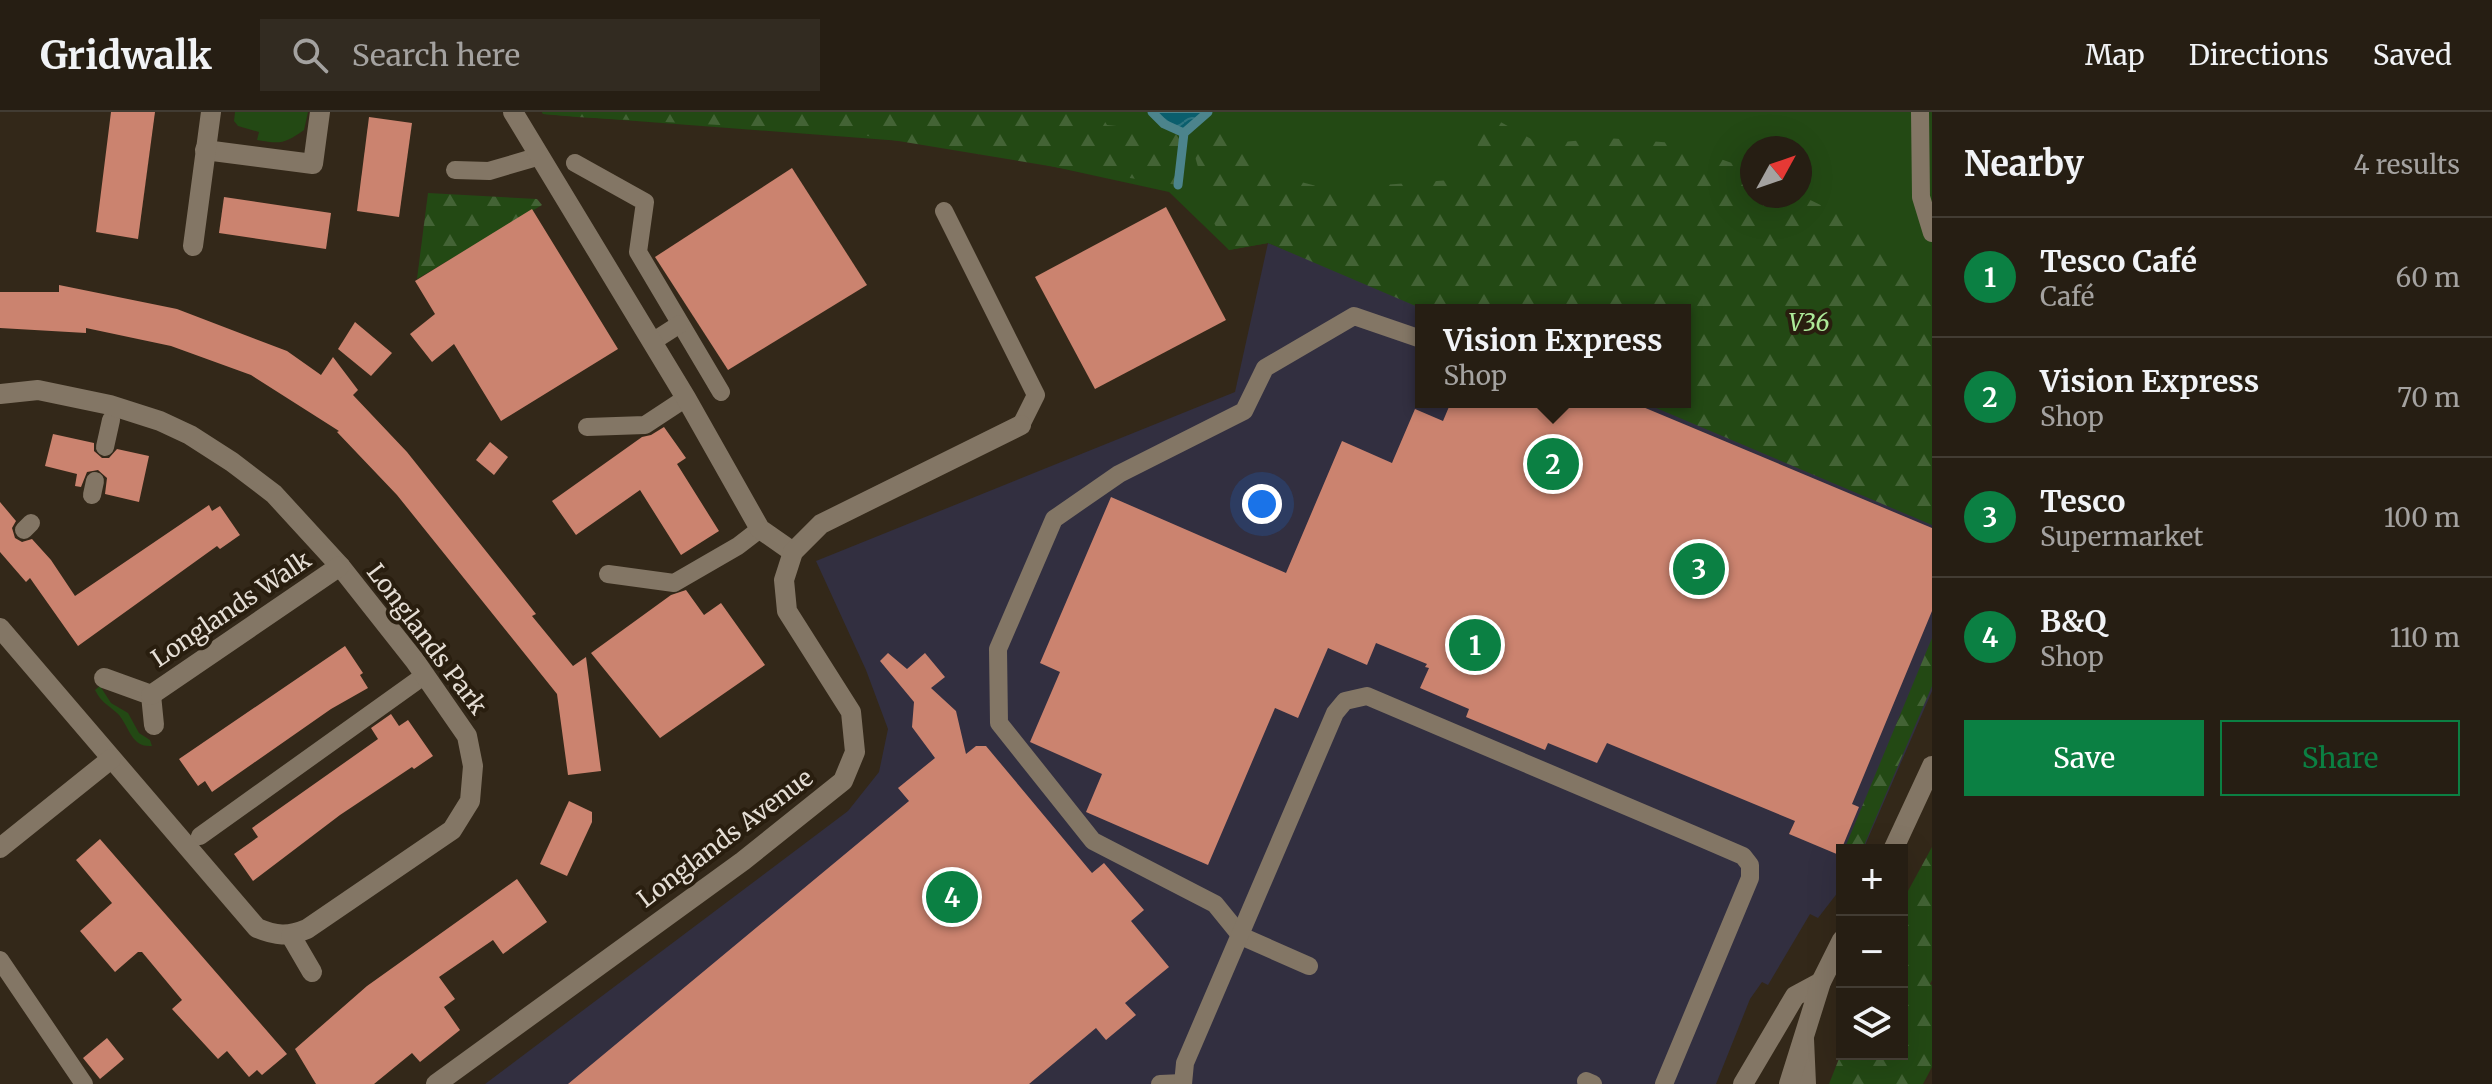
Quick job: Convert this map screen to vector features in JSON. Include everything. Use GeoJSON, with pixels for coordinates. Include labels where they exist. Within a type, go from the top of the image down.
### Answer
{"type":"FeatureCollection","features":[{"type":"Feature","properties":{"kind":"street"},"geometry":{"type":"LineString","coordinates":[[193,246],[211,112]]}},
{"type":"Feature","properties":{"kind":"street"},"geometry":{"type":"LineString","coordinates":[[205,150],[313,164],[320,112]]}},
{"type":"Feature","properties":{"kind":"street"},"geometry":{"type":"LineString","coordinates":[[513,112],[686,398],[760,529],[793,552],[821,524],[1021,425]]}},
{"type":"Feature","properties":{"kind":"street","name":"Longlands Park"},"geometry":{"type":"LineString","coordinates":[[0,394],[38,390],[110,405],[160,421],[190,435],[274,494],[340,566],[425,675],[467,736],[473,766],[470,801],[452,830],[307,929],[291,936]]}},
{"type":"Feature","properties":{"kind":"street","name":"Longlands Avenue"},"geometry":{"type":"LineString","coordinates":[[436,1084],[743,861],[843,781],[855,752],[851,712],[787,611],[784,580],[793,552]]}},
{"type":"Feature","properties":{"kind":"street","name":"Longlands Walk"},"geometry":{"type":"LineString","coordinates":[[151,695],[340,566]]}},
{"type":"Feature","properties":{"kind":"street"},"geometry":{"type":"LineString","coordinates":[[0,628],[257,928],[274,935],[291,936],[312,972]]}},
{"type":"Feature","properties":{"kind":"street"},"geometry":{"type":"LineString","coordinates":[[104,678],[151,695],[154,725]]}},
{"type":"Feature","properties":{"kind":"street"},"geometry":{"type":"LineString","coordinates":[[0,848],[111,759]]}},
{"type":"Feature","properties":{"kind":"street"},"geometry":{"type":"LineString","coordinates":[[1896,844],[1932,766]]}},
{"type":"Feature","properties":{"kind":"street"},"geometry":{"type":"LineString","coordinates":[[1789,1084],[1821,982],[1836,952]]}},
{"type":"Feature","properties":{"kind":"street"},"geometry":{"type":"LineString","coordinates":[[1743,1084],[1795,996],[1821,982]]}},
{"type":"Feature","properties":{"kind":"lane"},"geometry":{"type":"LineString","coordinates":[[1920,112],[1921,197],[1932,233]]}},
{"type":"Feature","properties":{"kind":"lane"},"geometry":{"type":"LineString","coordinates":[[455,170],[489,171],[540,156]]}},
{"type":"Feature","properties":{"kind":"lane"},"geometry":{"type":"LineString","coordinates":[[575,163],[645,202],[638,252],[721,392]]}},
{"type":"Feature","properties":{"kind":"lane"},"geometry":{"type":"LineString","coordinates":[[944,211],[1036,395],[1021,425]]}},
{"type":"Feature","properties":{"kind":"lane"},"geometry":{"type":"LineString","coordinates":[[1309,966],[1241,936],[1215,904],[1093,841],[999,723],[998,649],[1054,519],[1119,474],[1244,411],[1265,368],[1354,316],[1415,337]]}},
{"type":"Feature","properties":{"kind":"lane"},"geometry":{"type":"LineString","coordinates":[[652,342],[680,324]]}},
{"type":"Feature","properties":{"kind":"lane"},"geometry":{"type":"LineString","coordinates":[[587,427],[645,425],[686,398]]}},
{"type":"Feature","properties":{"kind":"lane"},"geometry":{"type":"LineString","coordinates":[[105,447],[111,420]]}},
{"type":"Feature","properties":{"kind":"lane"},"geometry":{"type":"LineString","coordinates":[[608,574],[674,583],[738,546],[760,529]]}},
{"type":"Feature","properties":{"kind":"lane"},"geometry":{"type":"LineString","coordinates":[[200,836],[425,675]]}},
{"type":"Feature","properties":{"kind":"lane"},"geometry":{"type":"LineString","coordinates":[[1160,1084],[1183,1084],[1185,1063],[1335,713],[1345,701],[1367,696],[1743,856],[1750,865],[1750,878],[1664,1084]]}},
{"type":"Feature","properties":{"kind":"lane"},"geometry":{"type":"LineString","coordinates":[[0,960],[84,1084]]}},
{"type":"Feature","properties":{"kind":"lane"},"geometry":{"type":"LineString","coordinates":[[1805,1036],[1807,1084]]}},
{"type":"Feature","properties":{"kind":"shaded area"},"geometry":{"type":"Polygon","coordinates":[[[1268,243],[1421,304],[1415,304],[1415,408],[1683,408],[1932,507],[1932,691],[1866,844],[1836,844],[1836,895],[1818,918],[1810,914],[1768,985],[1762,982],[1750,999],[1716,1084],[485,1084],[848,811],[879,772],[888,729],[866,670],[816,561],[1235,392],[1268,243]]]}},
{"type":"Feature","properties":{"kind":"green space"},"geometry":{"type":"Polygon","coordinates":[[[235,112],[308,112],[304,130],[277,142],[257,140],[259,132],[238,126],[234,121],[235,112]]]}},
{"type":"Feature","properties":{"kind":"green space","name":"V36"},"geometry":{"type":"Polygon","coordinates":[[[542,112],[1932,112],[1932,507],[1691,405],[1691,304],[1648,304],[1268,243],[1229,250],[1169,192],[954,145],[542,112]]]}},
{"type":"Feature","properties":{"kind":"green space"},"geometry":{"type":"Polygon","coordinates":[[[542,112],[1099,112],[1107,125],[1184,133],[1178,185],[844,132],[577,117],[542,112]]]}},
{"type":"Feature","properties":{"kind":"green space","name":"V36"},"geometry":{"type":"Polygon","coordinates":[[[1497,120],[1540,144],[1607,138],[1675,143],[1740,166],[1740,208],[1812,208],[1812,201],[1843,216],[1932,285],[1932,525],[1656,408],[1691,408],[1691,304],[1415,306],[1268,243],[1229,250],[1214,223],[1190,139],[1224,130],[1253,165],[1278,176],[1328,189],[1464,179],[1470,172],[1482,130],[1497,120]]]}},
{"type":"Feature","properties":{"kind":"green space"},"geometry":{"type":"Polygon","coordinates":[[[428,193],[537,199],[542,205],[417,279],[428,193]]]}},
{"type":"Feature","properties":{"kind":"green space"},"geometry":{"type":"Polygon","coordinates":[[[1932,638],[1932,686],[1865,844],[1846,844],[1932,638]]]}},
{"type":"Feature","properties":{"kind":"green space"},"geometry":{"type":"Polygon","coordinates":[[[100,686],[111,703],[128,713],[139,733],[150,740],[152,746],[145,746],[134,739],[117,713],[97,694],[95,690],[100,686]]]}},
{"type":"Feature","properties":{"kind":"green space"},"geometry":{"type":"Polygon","coordinates":[[[1932,847],[1932,1067],[1923,1084],[1829,1084],[1838,1060],[1908,1060],[1908,891],[1932,847]]]}},
{"type":"Feature","properties":{"kind":"water"},"geometry":{"type":"Polygon","coordinates":[[[1156,112],[1208,112],[1184,133],[1164,124],[1156,112]]]}},
{"type":"Feature","properties":{"kind":"building"},"geometry":{"type":"Polygon","coordinates":[[[111,112],[155,112],[138,239],[96,232],[111,112]]]}},
{"type":"Feature","properties":{"kind":"building"},"geometry":{"type":"Polygon","coordinates":[[[369,117],[412,123],[399,217],[357,211],[369,117]]]}},
{"type":"Feature","properties":{"kind":"building"},"geometry":{"type":"Polygon","coordinates":[[[792,168],[867,285],[728,370],[655,257],[792,168]]]}},
{"type":"Feature","properties":{"kind":"building"},"geometry":{"type":"Polygon","coordinates":[[[224,197],[331,213],[326,249],[219,233],[224,197]]]}},
{"type":"Feature","properties":{"kind":"building"},"geometry":{"type":"Polygon","coordinates":[[[1166,207],[1226,320],[1095,389],[1035,277],[1166,207]]]}},
{"type":"Feature","properties":{"kind":"building"},"geometry":{"type":"Polygon","coordinates":[[[532,209],[618,349],[501,421],[454,344],[432,362],[410,334],[435,314],[415,281],[532,209]]]}},
{"type":"Feature","properties":{"kind":"building"},"geometry":{"type":"Polygon","coordinates":[[[59,285],[177,309],[287,351],[321,375],[333,357],[358,390],[353,395],[407,452],[536,614],[532,616],[573,666],[586,657],[601,771],[568,775],[557,694],[397,495],[339,431],[251,375],[171,346],[86,328],[86,333],[0,328],[0,292],[59,292],[59,285]]]}},
{"type":"Feature","properties":{"kind":"building"},"geometry":{"type":"Polygon","coordinates":[[[355,322],[392,353],[371,376],[338,349],[355,322]]]}},
{"type":"Feature","properties":{"kind":"building"},"geometry":{"type":"Polygon","coordinates":[[[1448,408],[1645,408],[1932,528],[1932,611],[1852,804],[1859,807],[1844,844],[1836,844],[1836,854],[1789,834],[1795,821],[1607,743],[1597,763],[1548,743],[1545,750],[1466,717],[1469,709],[1420,688],[1429,668],[1425,667],[1427,664],[1376,643],[1367,665],[1328,648],[1298,718],[1275,708],[1208,865],[1086,812],[1102,774],[1030,742],[1060,672],[1040,663],[1111,497],[1286,573],[1342,441],[1392,463],[1415,409],[1443,421],[1448,408]]]}},
{"type":"Feature","properties":{"kind":"building"},"geometry":{"type":"Polygon","coordinates":[[[664,427],[686,458],[677,464],[719,531],[681,555],[640,490],[576,535],[552,501],[642,437],[664,427]]]}},
{"type":"Feature","properties":{"kind":"building"},"geometry":{"type":"Polygon","coordinates":[[[53,434],[94,443],[94,451],[102,458],[109,458],[117,449],[149,456],[139,502],[105,494],[107,478],[98,470],[87,472],[81,487],[75,486],[77,474],[45,466],[53,434]]]}},
{"type":"Feature","properties":{"kind":"building"},"geometry":{"type":"Polygon","coordinates":[[[490,442],[508,457],[494,475],[476,460],[490,442]]]}},
{"type":"Feature","properties":{"kind":"building"},"geometry":{"type":"Polygon","coordinates":[[[0,502],[16,521],[12,528],[15,538],[22,542],[32,539],[51,560],[75,596],[209,505],[212,511],[220,506],[240,535],[220,549],[217,546],[78,646],[30,578],[26,582],[0,552],[0,502]]]}},
{"type":"Feature","properties":{"kind":"building"},"geometry":{"type":"Polygon","coordinates":[[[686,590],[704,615],[721,603],[765,665],[660,738],[591,653],[671,595],[686,590]]]}},
{"type":"Feature","properties":{"kind":"building"},"geometry":{"type":"Polygon","coordinates":[[[345,646],[363,673],[360,675],[368,688],[331,709],[212,792],[205,781],[198,786],[179,759],[345,646]]]}},
{"type":"Feature","properties":{"kind":"building"},"geometry":{"type":"Polygon","coordinates":[[[888,653],[907,669],[925,653],[945,677],[931,688],[956,711],[966,754],[976,746],[986,746],[1092,873],[1104,863],[1144,910],[1131,921],[1169,967],[1125,1003],[1136,1015],[1106,1040],[1096,1028],[1029,1084],[568,1084],[909,801],[898,788],[935,758],[912,727],[914,702],[880,661],[888,653]]]}},
{"type":"Feature","properties":{"kind":"building"},"geometry":{"type":"Polygon","coordinates":[[[391,714],[399,726],[408,720],[433,756],[340,815],[253,881],[234,854],[258,837],[252,828],[378,739],[371,728],[391,714]]]}},
{"type":"Feature","properties":{"kind":"building"},"geometry":{"type":"Polygon","coordinates":[[[569,801],[592,812],[592,822],[567,876],[540,864],[569,801]]]}},
{"type":"Feature","properties":{"kind":"building"},"geometry":{"type":"Polygon","coordinates":[[[100,839],[287,1054],[262,1075],[257,1070],[249,1077],[227,1051],[218,1059],[172,1009],[182,1000],[142,952],[115,972],[80,931],[112,903],[76,860],[100,839]]]}},
{"type":"Feature","properties":{"kind":"building"},"geometry":{"type":"Polygon","coordinates":[[[517,879],[547,922],[503,954],[493,940],[439,977],[455,999],[444,1007],[460,1030],[420,1062],[412,1053],[374,1084],[316,1084],[295,1049],[367,986],[517,879]]]}},
{"type":"Feature","properties":{"kind":"building"},"geometry":{"type":"Polygon","coordinates":[[[107,1038],[124,1059],[100,1079],[83,1058],[107,1038]]]}},
{"type":"Feature","properties":{"kind":"waterway"},"geometry":{"type":"LineString","coordinates":[[1152,112],[1164,124],[1184,133]]}},
{"type":"Feature","properties":{"kind":"waterway"},"geometry":{"type":"LineString","coordinates":[[1178,185],[1184,133],[1208,112]]}},
{"type":"Feature","properties":{"kind":"place","name":"Vision Express"},"geometry":{"type":"Point","coordinates":[1553,464]}},
{"type":"Feature","properties":{"kind":"place","name":"Tesco"},"geometry":{"type":"Point","coordinates":[1699,569]}},
{"type":"Feature","properties":{"kind":"place","name":"Tesco Café"},"geometry":{"type":"Point","coordinates":[1475,645]}},
{"type":"Feature","properties":{"kind":"place","name":"B&Q"},"geometry":{"type":"Point","coordinates":[952,897]}}]}
